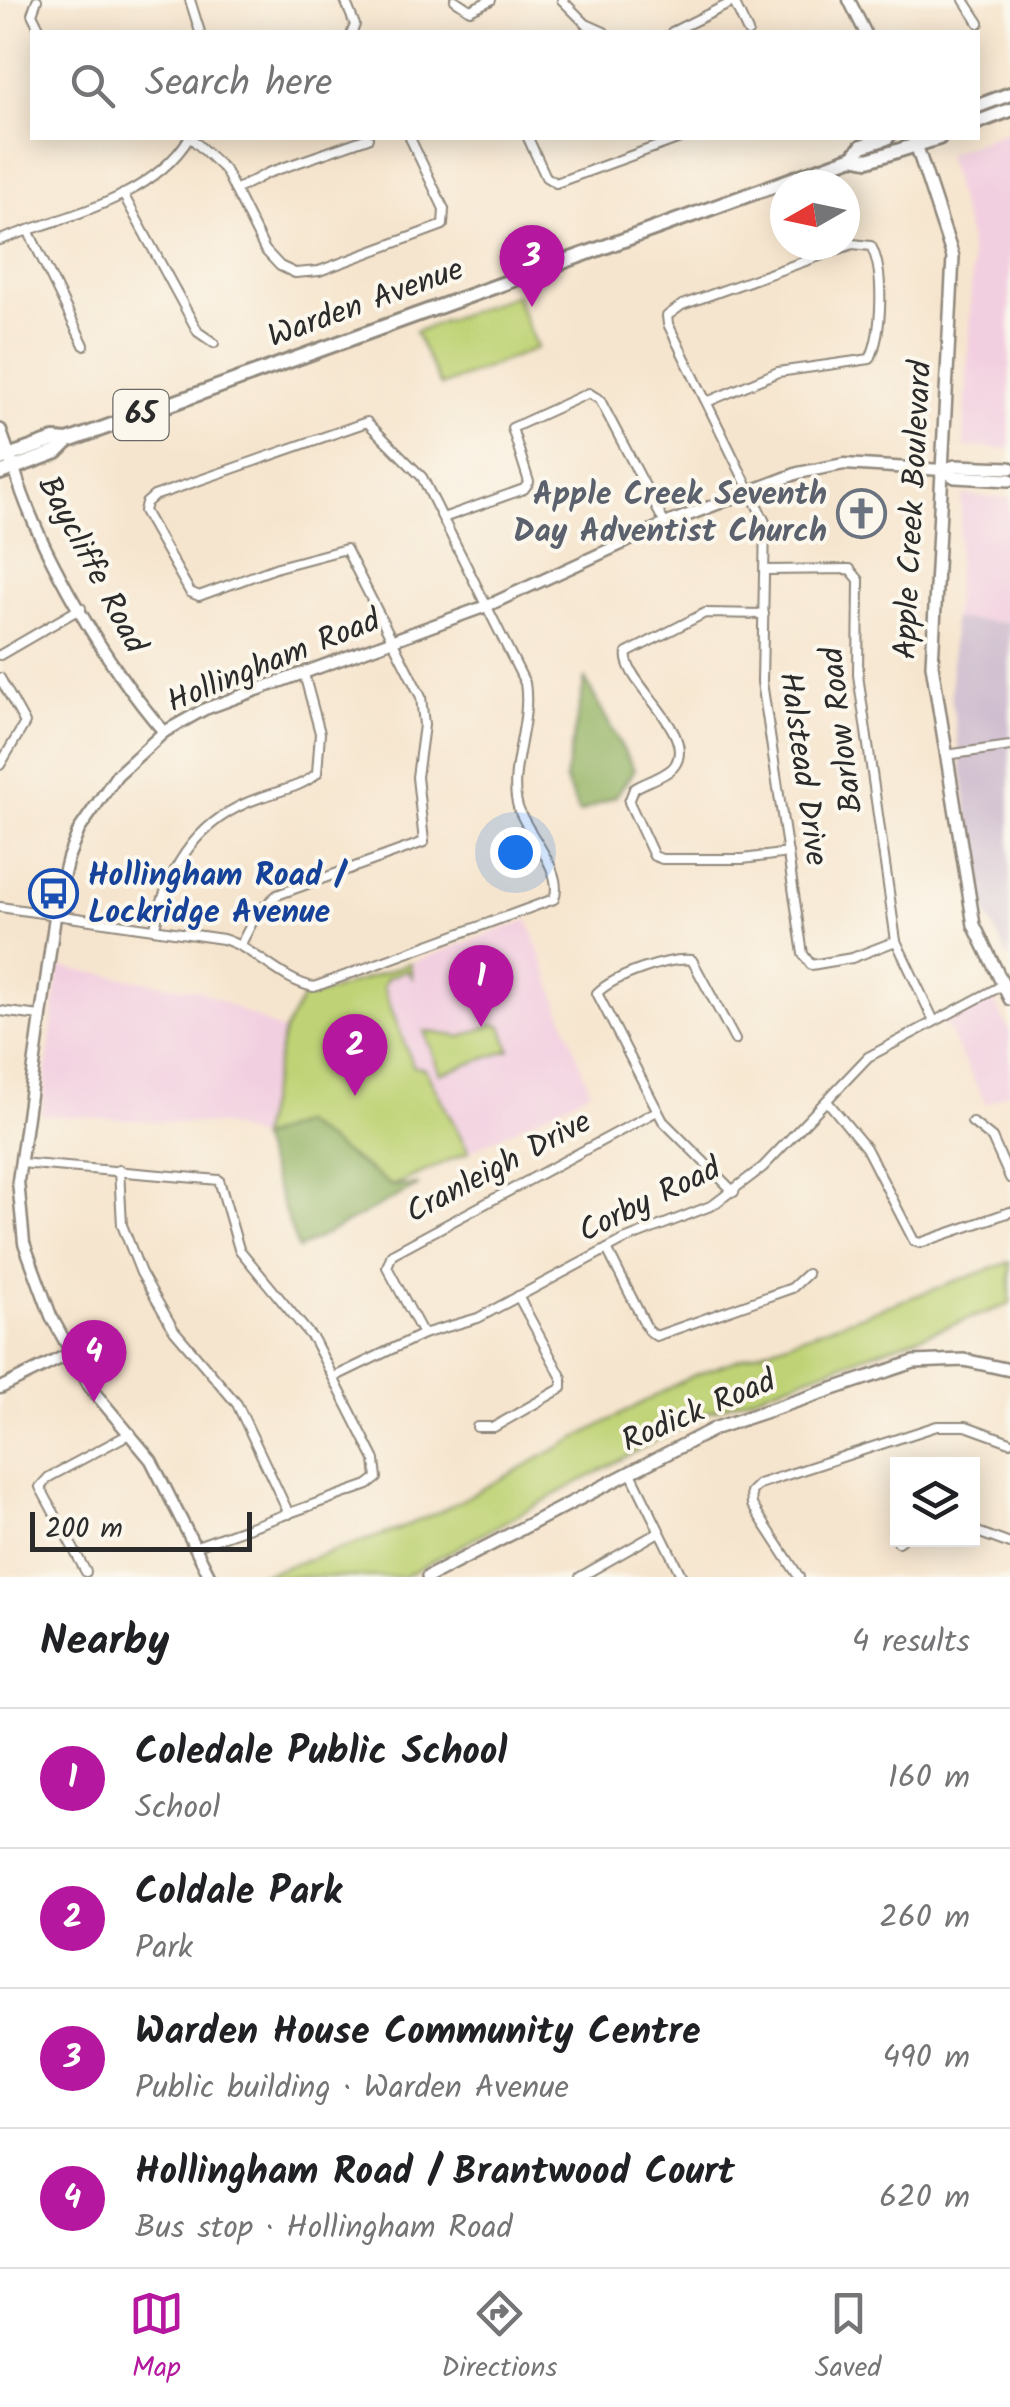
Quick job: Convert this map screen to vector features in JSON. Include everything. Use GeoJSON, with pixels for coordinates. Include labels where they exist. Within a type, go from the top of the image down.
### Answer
{"type":"FeatureCollection","features":[{"type":"Feature","properties":{"kind":"main road"},"geometry":{"type":"LineString","coordinates":[[980,105],[1010,94]]}},
{"type":"Feature","properties":{"kind":"main road"},"geometry":{"type":"LineString","coordinates":[[980,121],[1010,110]]}},
{"type":"Feature","properties":{"kind":"main road","name":"Warden Avenue"},"geometry":{"type":"LineString","coordinates":[[6,464],[58,452],[68,442],[853,157],[862,146],[881,140]]}},
{"type":"Feature","properties":{"kind":"main road","name":"Warden Avenue"},"geometry":{"type":"LineString","coordinates":[[853,157],[868,160],[915,141]]}},
{"type":"Feature","properties":{"kind":"main road","name":"Apple Creek Boulevard"},"geometry":{"type":"LineString","coordinates":[[915,141],[952,258],[932,665],[974,925],[1010,999]]}},
{"type":"Feature","properties":{"kind":"main road"},"geometry":{"type":"LineString","coordinates":[[0,430],[6,464]]}},
{"type":"Feature","properties":{"kind":"main road"},"geometry":{"type":"LineString","coordinates":[[944,470],[955,466],[1010,468]]}},
{"type":"Feature","properties":{"kind":"main road"},"geometry":{"type":"LineString","coordinates":[[944,470],[955,477],[1010,480]]}},
{"type":"Feature","properties":{"kind":"main road","name":"Rodick Road"},"geometry":{"type":"LineString","coordinates":[[428,1577],[716,1428],[897,1366],[947,1359],[1010,1370]]}},
{"type":"Feature","properties":{"kind":"street"},"geometry":{"type":"LineString","coordinates":[[37,0],[32,14],[40,30]]}},
{"type":"Feature","properties":{"kind":"street"},"geometry":{"type":"LineString","coordinates":[[190,0],[199,30]]}},
{"type":"Feature","properties":{"kind":"street"},"geometry":{"type":"LineString","coordinates":[[345,0],[353,30]]}},
{"type":"Feature","properties":{"kind":"street"},"geometry":{"type":"LineString","coordinates":[[455,0],[470,10],[491,0]]}},
{"type":"Feature","properties":{"kind":"street"},"geometry":{"type":"LineString","coordinates":[[562,0],[586,24],[600,30]]}},
{"type":"Feature","properties":{"kind":"street"},"geometry":{"type":"LineString","coordinates":[[676,30],[734,0],[747,30]]}},
{"type":"Feature","properties":{"kind":"street"},"geometry":{"type":"LineString","coordinates":[[849,0],[865,30]]}},
{"type":"Feature","properties":{"kind":"street"},"geometry":{"type":"LineString","coordinates":[[964,0],[979,23]]}},
{"type":"Feature","properties":{"kind":"street"},"geometry":{"type":"LineString","coordinates":[[0,240],[123,194],[171,161],[188,140]]}},
{"type":"Feature","properties":{"kind":"street"},"geometry":{"type":"LineString","coordinates":[[193,140],[211,152],[276,262],[295,273],[319,270],[443,225],[444,209],[411,140]]}},
{"type":"Feature","properties":{"kind":"street"},"geometry":{"type":"LineString","coordinates":[[236,190],[268,173],[362,140]]}},
{"type":"Feature","properties":{"kind":"street"},"geometry":{"type":"LineString","coordinates":[[529,140],[546,177],[556,183],[674,140]]}},
{"type":"Feature","properties":{"kind":"street"},"geometry":{"type":"LineString","coordinates":[[123,194],[198,332],[214,344]]}},
{"type":"Feature","properties":{"kind":"street"},"geometry":{"type":"LineString","coordinates":[[28,230],[84,345]]}},
{"type":"Feature","properties":{"kind":"street","name":"Halstead Drive"},"geometry":{"type":"LineString","coordinates":[[707,402],[778,372],[870,359],[878,303],[878,259],[871,246],[853,244],[670,312],[668,324],[765,522],[762,682],[806,961],[826,965],[896,941]]}},
{"type":"Feature","properties":{"kind":"street"},"geometry":{"type":"LineString","coordinates":[[443,518],[524,489],[529,482],[528,472],[512,428],[589,394],[600,400],[665,524]]}},
{"type":"Feature","properties":{"kind":"street"},"geometry":{"type":"LineString","coordinates":[[0,907],[56,912],[241,944],[298,983],[318,987],[554,899],[555,881],[518,806],[515,781],[529,716],[525,683],[422,478],[366,422],[154,496],[144,511],[190,592],[199,596],[278,567],[346,549],[423,705],[417,777],[426,838],[420,844],[278,895],[257,913],[241,944]]}},
{"type":"Feature","properties":{"kind":"street","name":"Baycliffe Road"},"geometry":{"type":"LineString","coordinates":[[6,464],[110,660],[164,732]]}},
{"type":"Feature","properties":{"kind":"street","name":"Hollingham Road"},"geometry":{"type":"LineString","coordinates":[[210,1577],[151,1460],[90,1387],[71,1354],[40,1292],[24,1242],[18,1200],[20,1163],[40,1016],[68,858],[87,817],[116,776],[164,732],[205,709],[489,606],[665,524],[798,473],[844,464],[944,470]]}},
{"type":"Feature","properties":{"kind":"street","name":"Barlow Road"},"geometry":{"type":"LineString","coordinates":[[767,570],[850,570],[858,580],[858,676],[896,941],[934,1021]]}},
{"type":"Feature","properties":{"kind":"street"},"geometry":{"type":"LineString","coordinates":[[0,655],[81,608]]}},
{"type":"Feature","properties":{"kind":"street"},"geometry":{"type":"LineString","coordinates":[[764,614],[705,613],[627,653],[630,672],[670,726],[677,758],[672,768],[637,786],[629,802],[657,858],[743,860],[788,853]]}},
{"type":"Feature","properties":{"kind":"street"},"geometry":{"type":"LineString","coordinates":[[156,928],[169,878],[205,827],[248,801],[302,783],[317,773],[320,733],[304,674]]}},
{"type":"Feature","properties":{"kind":"street"},"geometry":{"type":"LineString","coordinates":[[0,678],[25,723],[0,765]]}},
{"type":"Feature","properties":{"kind":"street"},"geometry":{"type":"LineString","coordinates":[[946,756],[1010,746]]}},
{"type":"Feature","properties":{"kind":"street"},"geometry":{"type":"LineString","coordinates":[[734,1192],[658,1112],[597,998],[601,988],[679,960],[692,960],[735,1040]]}},
{"type":"Feature","properties":{"kind":"street","name":"Corby Road"},"geometry":{"type":"LineString","coordinates":[[334,1377],[422,1334],[478,1318],[607,1249],[714,1205],[734,1192],[868,1058],[1004,985]]}},
{"type":"Feature","properties":{"kind":"street"},"geometry":{"type":"LineString","coordinates":[[0,1012],[40,1016]]}},
{"type":"Feature","properties":{"kind":"street"},"geometry":{"type":"LineString","coordinates":[[827,1101],[866,1148],[914,1240],[920,1243],[1010,1212]]}},
{"type":"Feature","properties":{"kind":"street","name":"Cranleigh Drive"},"geometry":{"type":"LineString","coordinates":[[422,1334],[387,1267],[392,1254],[658,1112]]}},
{"type":"Feature","properties":{"kind":"street"},"geometry":{"type":"LineString","coordinates":[[972,1122],[992,1138],[1010,1178]]}},
{"type":"Feature","properties":{"kind":"street"},"geometry":{"type":"LineString","coordinates":[[20,1163],[218,1180],[225,1191],[230,1229],[240,1249],[314,1340],[374,1460],[377,1478],[194,1547]]}},
{"type":"Feature","properties":{"kind":"street"},"geometry":{"type":"LineString","coordinates":[[119,1170],[122,1225],[157,1304],[237,1404],[290,1514]]}},
{"type":"Feature","properties":{"kind":"street"},"geometry":{"type":"LineString","coordinates":[[607,1249],[648,1330],[656,1336],[792,1288],[807,1274]]}},
{"type":"Feature","properties":{"kind":"street"},"geometry":{"type":"LineString","coordinates":[[477,1427],[494,1427],[562,1388],[562,1378],[518,1296]]}},
{"type":"Feature","properties":{"kind":"street"},"geometry":{"type":"LineString","coordinates":[[0,1388],[71,1354]]}},
{"type":"Feature","properties":{"kind":"street"},"geometry":{"type":"LineString","coordinates":[[799,1577],[752,1505],[751,1492],[759,1484],[937,1426],[966,1426],[1010,1442]]}},
{"type":"Feature","properties":{"kind":"street"},"geometry":{"type":"LineString","coordinates":[[86,1572],[40,1488],[49,1477],[131,1433]]}},
{"type":"Feature","properties":{"kind":"street"},"geometry":{"type":"LineString","coordinates":[[630,1471],[682,1577]]}},
{"type":"Feature","properties":{"kind":"street"},"geometry":{"type":"LineString","coordinates":[[580,1577],[659,1532]]}},
{"type":"Feature","properties":{"kind":"street"},"geometry":{"type":"LineString","coordinates":[[980,1533],[1010,1544]]}},
{"type":"Feature","properties":{"kind":"shaded area"},"geometry":{"type":"Polygon","coordinates":[[[1010,130],[1010,449],[964,447],[972,266],[969,238],[946,154],[1010,130]]]}},
{"type":"Feature","properties":{"kind":"shaded area"},"geometry":{"type":"Polygon","coordinates":[[[962,495],[1010,498],[1010,623],[953,619],[962,495]]]}},
{"type":"Feature","properties":{"kind":"shaded area"},"geometry":{"type":"Polygon","coordinates":[[[953,619],[1010,623],[1010,961],[981,903],[951,695],[953,619]]]}},
{"type":"Feature","properties":{"kind":"shaded area"},"geometry":{"type":"Polygon","coordinates":[[[528,920],[590,1091],[469,1152],[426,1069],[413,1066],[378,975],[528,920]]]}},
{"type":"Feature","properties":{"kind":"shaded area"},"geometry":{"type":"Polygon","coordinates":[[[59,967],[199,990],[284,1032],[259,1139],[225,1125],[41,1115],[59,967]]]}},
{"type":"Feature","properties":{"kind":"shaded area"},"geometry":{"type":"Polygon","coordinates":[[[993,998],[1010,1032],[1010,1091],[986,1104],[943,1020],[993,998]]]}},
{"type":"Feature","properties":{"kind":"green space"},"geometry":{"type":"Polygon","coordinates":[[[515,295],[537,348],[441,386],[415,332],[515,295]]]}},
{"type":"Feature","properties":{"kind":"green space"},"geometry":{"type":"Polygon","coordinates":[[[585,679],[634,770],[616,796],[579,813],[565,779],[585,679]]]}},
{"type":"Feature","properties":{"kind":"green space"},"geometry":{"type":"Polygon","coordinates":[[[410,963],[412,977],[406,970],[387,978],[383,987],[413,1066],[425,1069],[469,1152],[392,1186],[301,1123],[259,1139],[284,1032],[305,993],[323,994],[410,963]]]}},
{"type":"Feature","properties":{"kind":"green space"},"geometry":{"type":"Polygon","coordinates":[[[494,1024],[502,1026],[510,1050],[440,1074],[424,1031],[462,1037],[494,1024]]]}},
{"type":"Feature","properties":{"kind":"green space"},"geometry":{"type":"Polygon","coordinates":[[[301,1123],[392,1186],[419,1185],[298,1249],[259,1139],[301,1123]]]}},
{"type":"Feature","properties":{"kind":"green space"},"geometry":{"type":"Polygon","coordinates":[[[1010,1262],[1010,1304],[709,1412],[403,1577],[255,1577],[397,1530],[445,1509],[692,1376],[1010,1262]]]}},
{"type":"Feature","properties":{"kind":"place","name":"Warden House Community Centre"},"geometry":{"type":"Point","coordinates":[532,307]}},
{"type":"Feature","properties":{"kind":"place","name":"Apple Creek Seventh Day Adventist Church"},"geometry":{"type":"Point","coordinates":[862,513]}},
{"type":"Feature","properties":{"kind":"place","name":"Hollingham Road / Lockridge Avenue"},"geometry":{"type":"Point","coordinates":[53,894]}},
{"type":"Feature","properties":{"kind":"place","name":"Coledale Public School"},"geometry":{"type":"Point","coordinates":[481,1027]}},
{"type":"Feature","properties":{"kind":"place","name":"Coldale Park"},"geometry":{"type":"Point","coordinates":[355,1096]}},
{"type":"Feature","properties":{"kind":"place","name":"Hollingham Road / Brantwood Court"},"geometry":{"type":"Point","coordinates":[94,1402]}}]}
